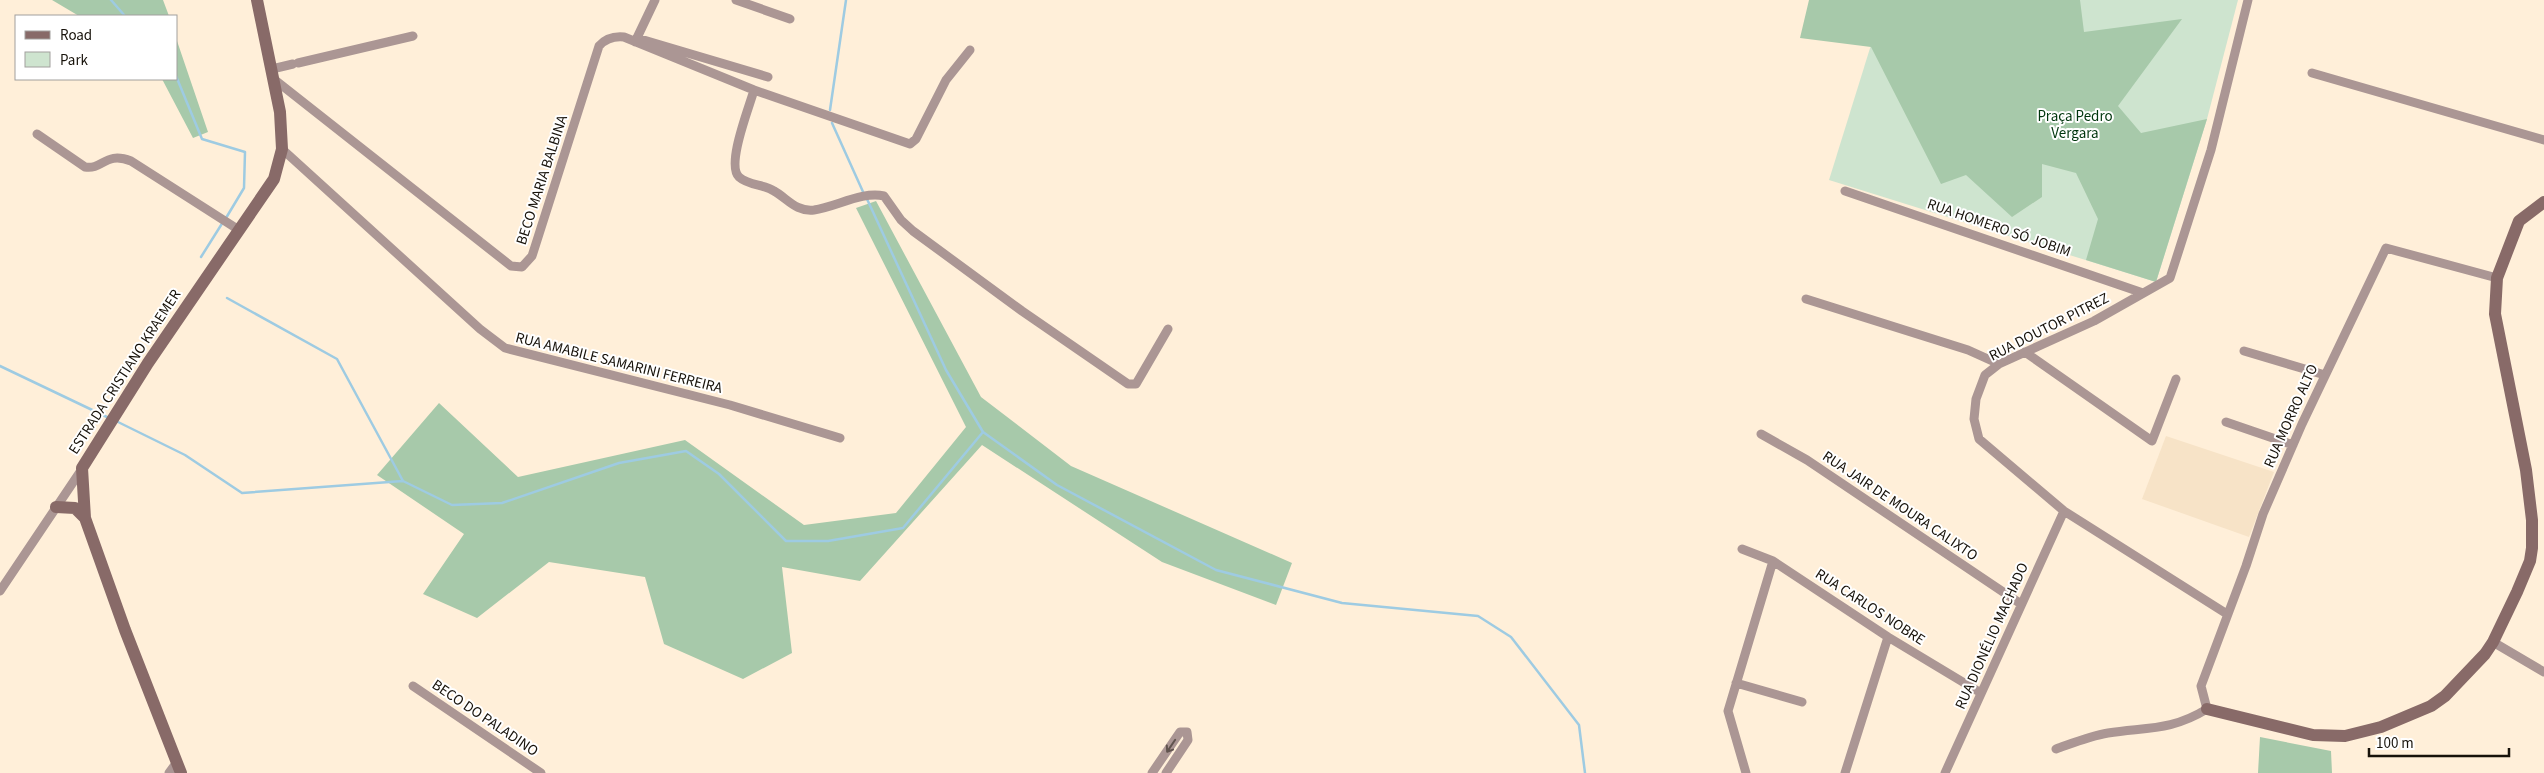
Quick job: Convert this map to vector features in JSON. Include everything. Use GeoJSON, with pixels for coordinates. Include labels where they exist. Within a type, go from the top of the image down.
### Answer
{"type":"FeatureCollection","features":[{"type":"Feature","properties":{"kind":"main road","name":"ESTRADA CRISTIANO KRAEMER"},"geometry":{"type":"LineString","coordinates":[[179,767],[125,630],[86,518],[82,468],[148,363],[274,179],[282,148],[274,74],[257,0]]}},
{"type":"Feature","properties":{"kind":"main road"},"geometry":{"type":"LineString","coordinates":[[2207,709],[2313,734],[2345,736],[2381,727],[2431,706],[2445,696],[2493,642],[2518,592],[2530,561],[2532,548],[2532,520],[2526,470],[2495,314],[2497,278],[2519,221],[2544,202]]}},
{"type":"Feature","properties":{"kind":"main road"},"geometry":{"type":"LineString","coordinates":[[56,507],[75,508],[86,518]]}},
{"type":"Feature","properties":{"kind":"street"},"geometry":{"type":"LineString","coordinates":[[655,0],[636,40],[768,77]]}},
{"type":"Feature","properties":{"kind":"street"},"geometry":{"type":"LineString","coordinates":[[736,0],[763,4],[790,19]]}},
{"type":"Feature","properties":{"kind":"street","name":"RUA DOUTOR PITREZ"},"geometry":{"type":"LineString","coordinates":[[2227,614],[2064,511],[1978,438],[1974,419],[1976,399],[1986,376],[1999,364],[2094,320],[2170,278],[2211,150],[2248,0]]}},
{"type":"Feature","properties":{"kind":"street"},"geometry":{"type":"LineString","coordinates":[[274,74],[295,64],[413,36]]}},
{"type":"Feature","properties":{"kind":"street","name":"BECO MARIA BALBINA"},"geometry":{"type":"LineString","coordinates":[[274,74],[511,266],[522,267],[532,256],[599,46],[604,41],[617,37],[636,40],[754,90],[910,144],[916,139],[946,80],[970,50]]}},
{"type":"Feature","properties":{"kind":"street"},"geometry":{"type":"LineString","coordinates":[[2312,73],[2544,140]]}},
{"type":"Feature","properties":{"kind":"street"},"geometry":{"type":"LineString","coordinates":[[754,90],[733,162],[738,176],[746,182],[770,188],[790,204],[805,210],[872,196],[884,196],[901,220],[913,231],[1022,311],[1128,384],[1136,384],[1168,329]]}},
{"type":"Feature","properties":{"kind":"street"},"geometry":{"type":"LineString","coordinates":[[37,134],[85,168],[90,168],[112,157],[121,157],[131,161],[239,230]]}},
{"type":"Feature","properties":{"kind":"street","name":"RUA AMABILE SAMARINI FERREIRA"},"geometry":{"type":"LineString","coordinates":[[282,148],[480,329],[505,348],[730,405],[840,438]]}},
{"type":"Feature","properties":{"kind":"street","name":"RUA HOMERO SÓ JOBIM"},"geometry":{"type":"LineString","coordinates":[[1845,191],[2143,293]]}},
{"type":"Feature","properties":{"kind":"street","name":"RUA MORRO ALTO"},"geometry":{"type":"LineString","coordinates":[[2207,709],[2201,686],[2246,566],[2263,514],[2325,375],[2386,248],[2497,278]]}},
{"type":"Feature","properties":{"kind":"street"},"geometry":{"type":"LineString","coordinates":[[1806,299],[1968,350],[1999,364]]}},
{"type":"Feature","properties":{"kind":"street"},"geometry":{"type":"LineString","coordinates":[[2244,351],[2325,375]]}},
{"type":"Feature","properties":{"kind":"street"},"geometry":{"type":"LineString","coordinates":[[2025,352],[2152,440],[2176,379]]}},
{"type":"Feature","properties":{"kind":"street"},"geometry":{"type":"LineString","coordinates":[[2226,422],[2293,445]]}},
{"type":"Feature","properties":{"kind":"street","name":"RUA JAIR DE MOURA CALIXTO"},"geometry":{"type":"LineString","coordinates":[[1761,434],[1807,460],[2021,604]]}},
{"type":"Feature","properties":{"kind":"street"},"geometry":{"type":"LineString","coordinates":[[0,590],[82,468]]}},
{"type":"Feature","properties":{"kind":"street","name":"RUA DIONÉLIO MACHADO"},"geometry":{"type":"LineString","coordinates":[[1945,773],[2064,511]]}},
{"type":"Feature","properties":{"kind":"street","name":"RUA CARLOS NOBRE"},"geometry":{"type":"LineString","coordinates":[[1742,549],[1774,561],[1888,637],[1981,693]]}},
{"type":"Feature","properties":{"kind":"street"},"geometry":{"type":"LineString","coordinates":[[1746,773],[1728,712],[1774,561]]}},
{"type":"Feature","properties":{"kind":"street"},"geometry":{"type":"LineString","coordinates":[[1845,773],[1888,637]]}},
{"type":"Feature","properties":{"kind":"street"},"geometry":{"type":"LineString","coordinates":[[2493,642],[2544,672]]}},
{"type":"Feature","properties":{"kind":"street"},"geometry":{"type":"LineString","coordinates":[[1736,683],[1802,702]]}},
{"type":"Feature","properties":{"kind":"street","name":"BECO DO PALADINO"},"geometry":{"type":"LineString","coordinates":[[413,686],[541,773]]}},
{"type":"Feature","properties":{"kind":"street"},"geometry":{"type":"LineString","coordinates":[[2056,749],[2086,738],[2108,733],[2171,726],[2192,718],[2207,709]]}},
{"type":"Feature","properties":{"kind":"street"},"geometry":{"type":"LineString","coordinates":[[1152,773],[1180,732],[1187,732],[1188,740],[1166,773]]}},
{"type":"Feature","properties":{"kind":"street"},"geometry":{"type":"LineString","coordinates":[[169,773],[179,767]]}},
{"type":"Feature","properties":{"kind":"shaded area"},"geometry":{"type":"Polygon","coordinates":[[[2166,436],[2274,472],[2249,537],[2142,499],[2166,436]]]}},
{"type":"Feature","properties":{"kind":"green space"},"geometry":{"type":"Polygon","coordinates":[[[52,0],[163,0],[169,15],[77,15],[52,0]]]}},
{"type":"Feature","properties":{"kind":"green space","name":"Praça Pedro Vergara"},"geometry":{"type":"Polygon","coordinates":[[[1809,0],[2080,0],[2084,32],[2182,19],[2118,106],[2141,133],[2207,119],[2156,282],[2086,260],[2098,219],[2076,173],[2042,164],[2042,197],[2012,217],[1966,175],[1941,184],[1871,47],[1800,38],[1809,0]]]}},
{"type":"Feature","properties":{"kind":"green space","name":"Praça Pedro Vergara"},"geometry":{"type":"Polygon","coordinates":[[[1885,0],[2238,0],[2207,119],[2156,282],[1829,180],[1885,0]]]}},
{"type":"Feature","properties":{"kind":"green space"},"geometry":{"type":"Polygon","coordinates":[[[178,44],[208,132],[193,138],[163,80],[178,80],[178,44]]]}},
{"type":"Feature","properties":{"kind":"green space"},"geometry":{"type":"Polygon","coordinates":[[[876,201],[981,397],[1071,466],[1292,563],[1276,605],[1162,562],[982,445],[860,581],[782,567],[792,653],[743,679],[664,644],[645,577],[549,562],[477,618],[423,594],[464,534],[377,475],[439,403],[518,477],[685,440],[804,525],[896,513],[966,427],[856,208],[876,201]]]}},
{"type":"Feature","properties":{"kind":"green space"},"geometry":{"type":"Polygon","coordinates":[[[2260,737],[2331,751],[2332,773],[2258,773],[2260,737]]]}},
{"type":"Feature","properties":{"kind":"waterway"},"geometry":{"type":"LineString","coordinates":[[111,0],[124,15]]}},
{"type":"Feature","properties":{"kind":"waterway"},"geometry":{"type":"LineString","coordinates":[[830,110],[846,0]]}},
{"type":"Feature","properties":{"kind":"waterway"},"geometry":{"type":"LineString","coordinates":[[178,80],[202,139],[245,152],[244,188],[226,218]]}},
{"type":"Feature","properties":{"kind":"waterway"},"geometry":{"type":"LineString","coordinates":[[832,123],[864,194]]}},
{"type":"Feature","properties":{"kind":"waterway"},"geometry":{"type":"LineString","coordinates":[[867,199],[946,370],[983,432],[1057,485],[1216,570],[1342,603],[1478,616],[1511,637],[1579,725],[1585,773]]}},
{"type":"Feature","properties":{"kind":"waterway"},"geometry":{"type":"LineString","coordinates":[[201,257],[223,222]]}},
{"type":"Feature","properties":{"kind":"waterway"},"geometry":{"type":"LineString","coordinates":[[227,298],[337,359],[403,481],[452,505],[502,503],[619,463],[686,451],[719,474],[786,541],[828,541],[903,528],[983,432]]}},
{"type":"Feature","properties":{"kind":"waterway"},"geometry":{"type":"LineString","coordinates":[[0,366],[109,418]]}},
{"type":"Feature","properties":{"kind":"waterway"},"geometry":{"type":"LineString","coordinates":[[116,421],[185,455],[242,493],[403,481]]}}]}
